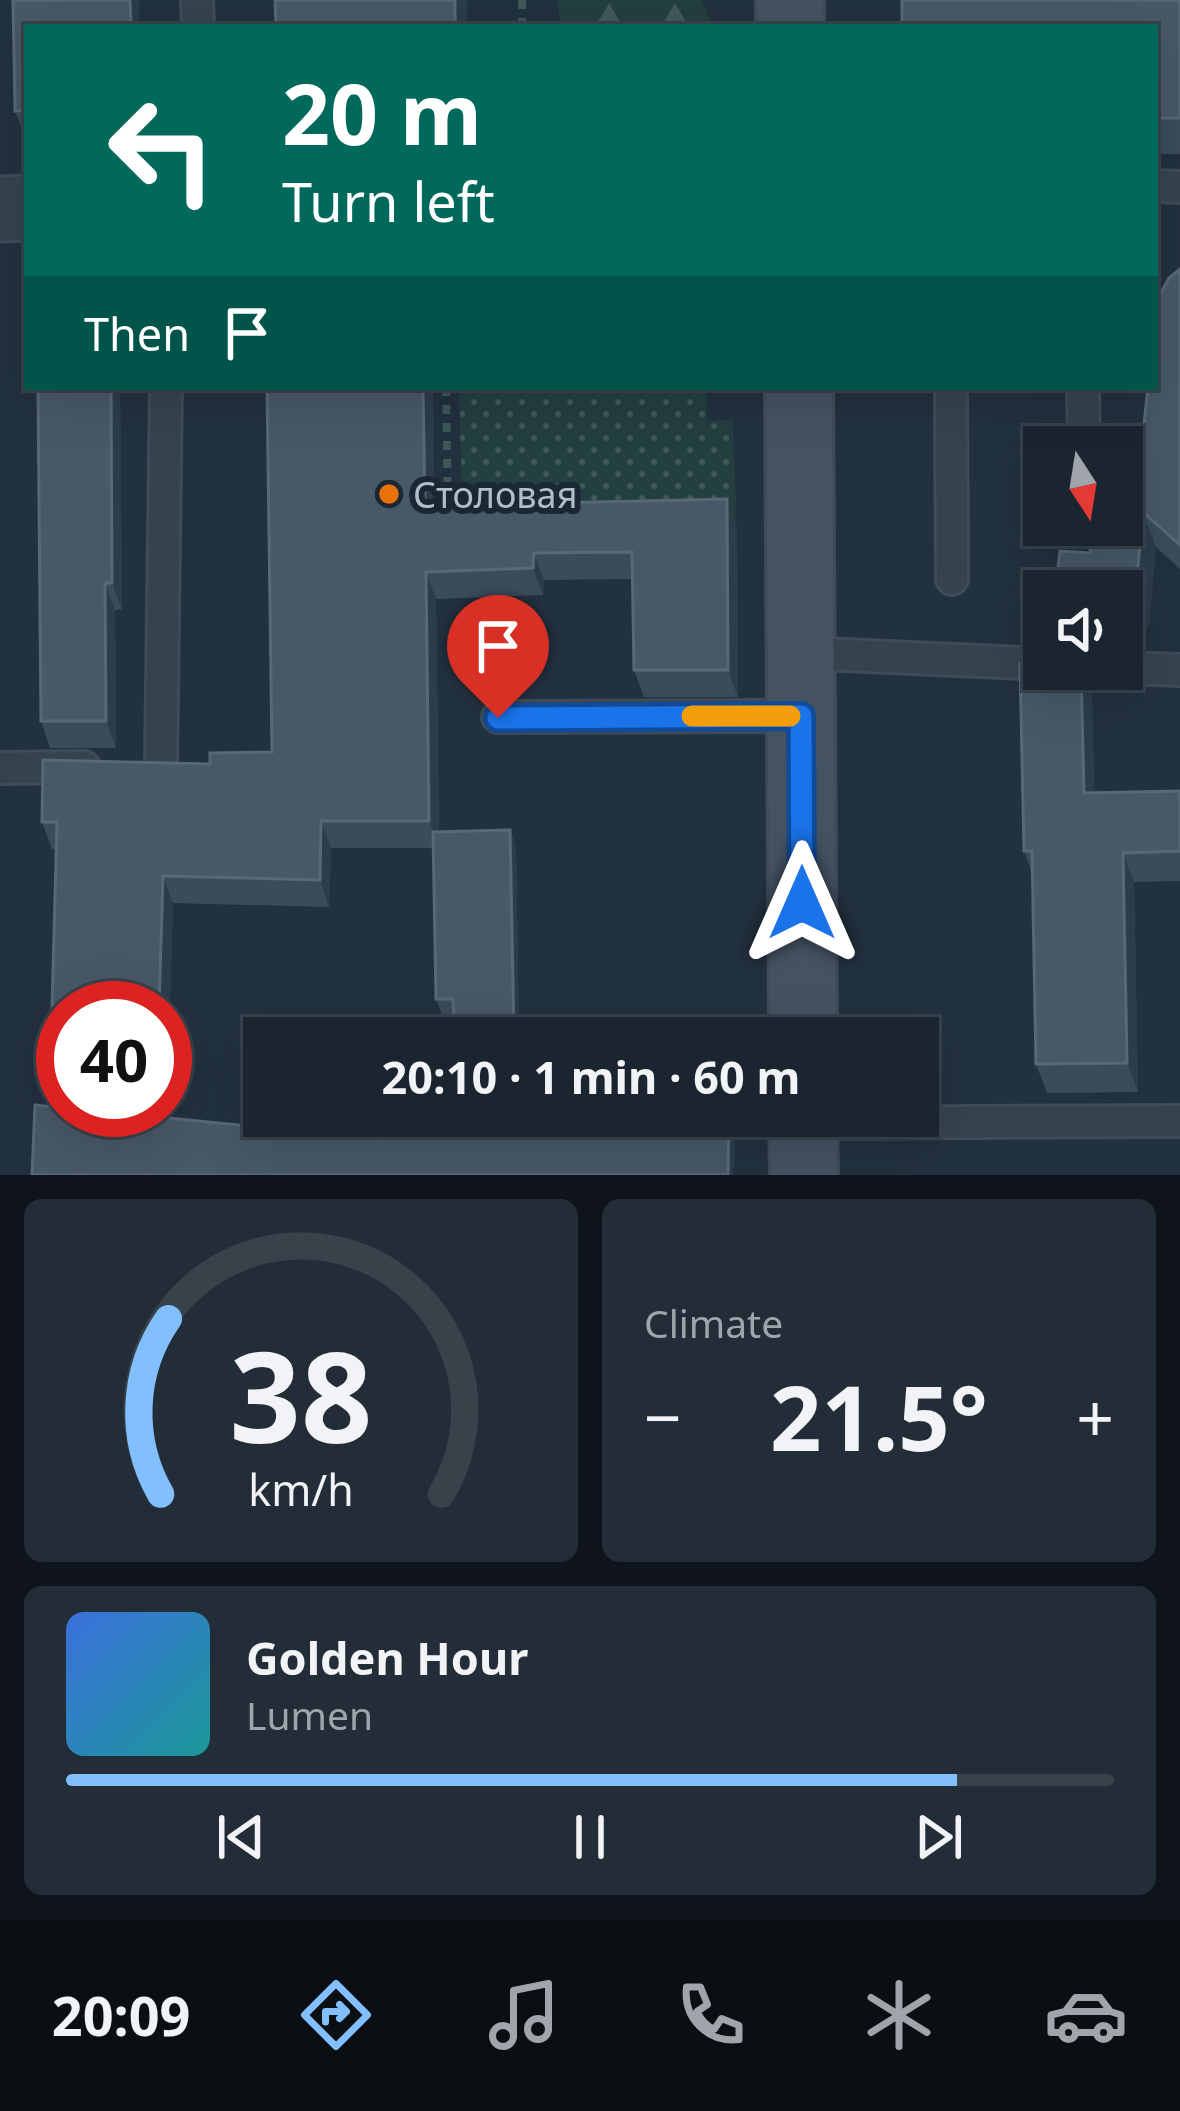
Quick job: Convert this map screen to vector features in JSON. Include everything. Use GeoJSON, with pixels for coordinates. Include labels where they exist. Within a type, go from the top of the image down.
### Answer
{"type":"FeatureCollection","features":[{"type":"Feature","properties":{"kind":"street"},"geometry":{"type":"LineString","coordinates":[[799,390],[803,1017]]}},
{"type":"Feature","properties":{"kind":"lane"},"geometry":{"type":"LineString","coordinates":[[138,767],[166,390]]}},
{"type":"Feature","properties":{"kind":"lane"},"geometry":{"type":"LineString","coordinates":[[951,390],[952,579]]}},
{"type":"Feature","properties":{"kind":"lane"},"geometry":{"type":"LineString","coordinates":[[1083,390],[1084,426]]}},
{"type":"Feature","properties":{"kind":"lane"},"geometry":{"type":"LineString","coordinates":[[498,718],[1023,666]]}},
{"type":"Feature","properties":{"kind":"lane"},"geometry":{"type":"LineString","coordinates":[[1143,669],[1180,670]]}},
{"type":"Feature","properties":{"kind":"lane"},"geometry":{"type":"LineString","coordinates":[[0,768],[198,767]]}},
{"type":"Feature","properties":{"kind":"lane"},"geometry":{"type":"LineString","coordinates":[[804,1138],[1179,1121]]}},
{"type":"Feature","properties":{"kind":"path"},"geometry":{"type":"LineString","coordinates":[[446,390],[448,532]]}},
{"type":"Feature","properties":{"kind":"green space"},"geometry":{"type":"Polygon","coordinates":[[[558,0],[702,0],[712,24],[560,24],[558,0]]]}},
{"type":"Feature","properties":{"kind":"green space"},"geometry":{"type":"Polygon","coordinates":[[[459,390],[706,390],[707,421],[733,420],[736,518],[463,526],[459,390]]]}},
{"type":"Feature","properties":{"kind":"building"},"geometry":{"type":"Polygon","coordinates":[[[13,0],[130,0],[131,24],[24,24],[24,110],[15,111],[13,0]]]}},
{"type":"Feature","properties":{"kind":"building"},"geometry":{"type":"Polygon","coordinates":[[[275,0],[455,0],[455,24],[276,24],[275,0]]]}},
{"type":"Feature","properties":{"kind":"building"},"geometry":{"type":"Polygon","coordinates":[[[902,0],[1180,0],[1180,118],[1158,118],[1158,24],[902,24],[902,0]]]}},
{"type":"Feature","properties":{"kind":"building"},"geometry":{"type":"Polygon","coordinates":[[[1180,269],[1180,545],[1143,512],[1148,390],[1158,390],[1158,298],[1180,269]]]}},
{"type":"Feature","properties":{"kind":"building"},"geometry":{"type":"Polygon","coordinates":[[[38,390],[111,390],[112,583],[105,583],[106,721],[41,721],[38,390]]]}},
{"type":"Feature","properties":{"kind":"building"},"geometry":{"type":"Polygon","coordinates":[[[267,390],[423,390],[425,506],[727,499],[728,670],[634,670],[632,552],[534,553],[533,568],[426,572],[429,821],[321,821],[320,880],[163,876],[160,981],[53,981],[57,822],[42,822],[43,760],[210,764],[210,753],[272,752],[267,390]]]}},
{"type":"Feature","properties":{"kind":"building"},"geometry":{"type":"Polygon","coordinates":[[[1091,546],[1140,546],[1138,570],[1058,570],[1060,551],[1090,553],[1091,546]]]}},
{"type":"Feature","properties":{"kind":"building"},"geometry":{"type":"Polygon","coordinates":[[[1020,664],[1023,690],[1082,690],[1084,793],[1180,791],[1180,851],[1123,853],[1127,1063],[1036,1064],[1032,851],[1024,851],[1020,664]]]}},
{"type":"Feature","properties":{"kind":"building"},"geometry":{"type":"Polygon","coordinates":[[[510,830],[514,1017],[454,1017],[453,999],[436,999],[433,832],[510,830]]]}},
{"type":"Feature","properties":{"kind":"building"},"geometry":{"type":"Polygon","coordinates":[[[35,1105],[36,1137],[192,1137],[192,1120],[243,1125],[243,1137],[729,1137],[728,1175],[32,1175],[35,1105]]]}},
{"type":"Feature","properties":{"kind":"slow traffic"},"geometry":{"type":"LineString","coordinates":[[692,716],[790,716]]}},
{"type":"Feature","properties":{"kind":"place","name":"Столовая"},"geometry":{"type":"Point","coordinates":[389,494]}},
{"type":"Feature","properties":{"kind":"route"},"geometry":{"type":"LineString","coordinates":[[498,718],[801,716],[802,903]]}}]}
